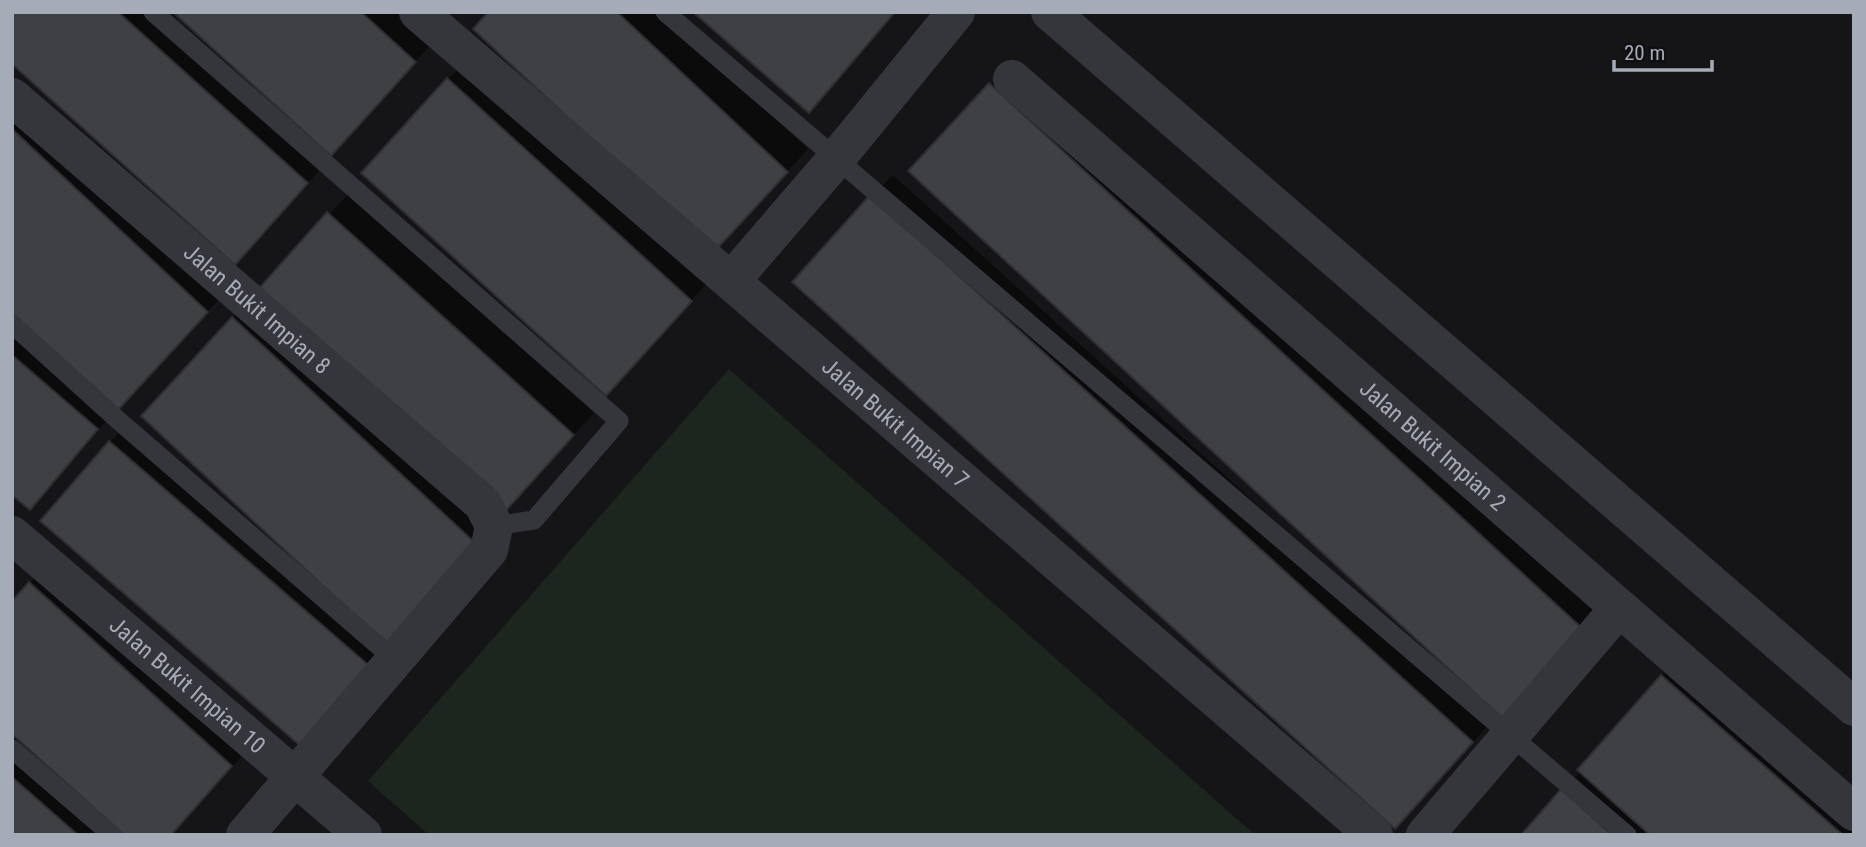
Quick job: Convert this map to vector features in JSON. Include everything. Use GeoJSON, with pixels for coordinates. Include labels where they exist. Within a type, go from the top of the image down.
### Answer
{"type":"FeatureCollection","features":[{"type":"Feature","properties":{"kind":"street","name":"Jalan Bukit Impian 7"},"geometry":{"type":"LineString","coordinates":[[418,12],[1374,835]]}},
{"type":"Feature","properties":{"kind":"street"},"geometry":{"type":"LineString","coordinates":[[731,281],[836,159],[956,12]]}},
{"type":"Feature","properties":{"kind":"street"},"geometry":{"type":"LineString","coordinates":[[1050,12],[1854,708]]}},
{"type":"Feature","properties":{"kind":"street","name":"Jalan Bukit Impian 2"},"geometry":{"type":"LineString","coordinates":[[1012,79],[1854,812]]}},
{"type":"Feature","properties":{"kind":"street","name":"Jalan Bukit Impian 8"},"geometry":{"type":"LineString","coordinates":[[12,97],[483,504],[494,526]]}},
{"type":"Feature","properties":{"kind":"street"},"geometry":{"type":"LineString","coordinates":[[245,835],[489,550],[494,526]]}},
{"type":"Feature","properties":{"kind":"street","name":"Jalan Bukit Impian 10"},"geometry":{"type":"LineString","coordinates":[[12,535],[363,835]]}},
{"type":"Feature","properties":{"kind":"street"},"geometry":{"type":"LineString","coordinates":[[1425,835],[1619,608]]}},
{"type":"Feature","properties":{"kind":"lane"},"geometry":{"type":"LineString","coordinates":[[153,12],[620,421],[534,520],[494,526]]}},
{"type":"Feature","properties":{"kind":"lane"},"geometry":{"type":"LineString","coordinates":[[665,12],[1627,835]]}},
{"type":"Feature","properties":{"kind":"lane"},"geometry":{"type":"LineString","coordinates":[[12,324],[118,420],[395,660]]}},
{"type":"Feature","properties":{"kind":"lane"},"geometry":{"type":"LineString","coordinates":[[12,750],[112,835]]}},
{"type":"Feature","properties":{"kind":"shaded area"},"geometry":{"type":"Polygon","coordinates":[[[729,369],[1255,835],[429,835],[368,781],[729,369]]]}},
{"type":"Feature","properties":{"kind":"building"},"geometry":{"type":"Polygon","coordinates":[[[15,12],[118,12],[308,183],[235,265],[12,64],[12,15],[15,12]]]}},
{"type":"Feature","properties":{"kind":"building"},"geometry":{"type":"Polygon","coordinates":[[[173,12],[361,12],[416,62],[331,156],[173,12]]]}},
{"type":"Feature","properties":{"kind":"building"},"geometry":{"type":"Polygon","coordinates":[[[488,12],[617,12],[788,172],[713,253],[473,29],[488,12]]]}},
{"type":"Feature","properties":{"kind":"building"},"geometry":{"type":"Polygon","coordinates":[[[693,12],[895,12],[809,113],[693,12]]]}},
{"type":"Feature","properties":{"kind":"building"},"geometry":{"type":"Polygon","coordinates":[[[447,78],[692,301],[606,396],[361,173],[447,78]]]}},
{"type":"Feature","properties":{"kind":"building"},"geometry":{"type":"Polygon","coordinates":[[[989,83],[1583,629],[1502,718],[908,171],[989,83]]]}},
{"type":"Feature","properties":{"kind":"building"},"geometry":{"type":"Polygon","coordinates":[[[12,129],[208,312],[117,411],[12,313],[12,129]]]}},
{"type":"Feature","properties":{"kind":"building"},"geometry":{"type":"Polygon","coordinates":[[[870,195],[1473,742],[1395,829],[792,282],[870,195]]]}},
{"type":"Feature","properties":{"kind":"building"},"geometry":{"type":"Polygon","coordinates":[[[327,212],[574,435],[501,516],[254,294],[327,212]]]}},
{"type":"Feature","properties":{"kind":"building"},"geometry":{"type":"Polygon","coordinates":[[[232,317],[486,553],[394,652],[141,416],[232,317]]]}},
{"type":"Feature","properties":{"kind":"building"},"geometry":{"type":"Polygon","coordinates":[[[12,355],[98,429],[30,510],[12,495],[12,355]]]}},
{"type":"Feature","properties":{"kind":"building"},"geometry":{"type":"Polygon","coordinates":[[[109,441],[372,668],[303,748],[40,521],[109,441]]]}},
{"type":"Feature","properties":{"kind":"building"},"geometry":{"type":"Polygon","coordinates":[[[29,582],[232,766],[171,835],[124,835],[12,734],[12,601],[29,582]]]}},
{"type":"Feature","properties":{"kind":"building"},"geometry":{"type":"Polygon","coordinates":[[[1661,675],[1843,835],[1650,835],[1577,770],[1661,675]]]}},
{"type":"Feature","properties":{"kind":"building"},"geometry":{"type":"Polygon","coordinates":[[[12,777],[78,835],[12,835],[12,777]]]}},
{"type":"Feature","properties":{"kind":"building"},"geometry":{"type":"Polygon","coordinates":[[[1561,789],[1612,835],[1521,835],[1561,789]]]}}]}
